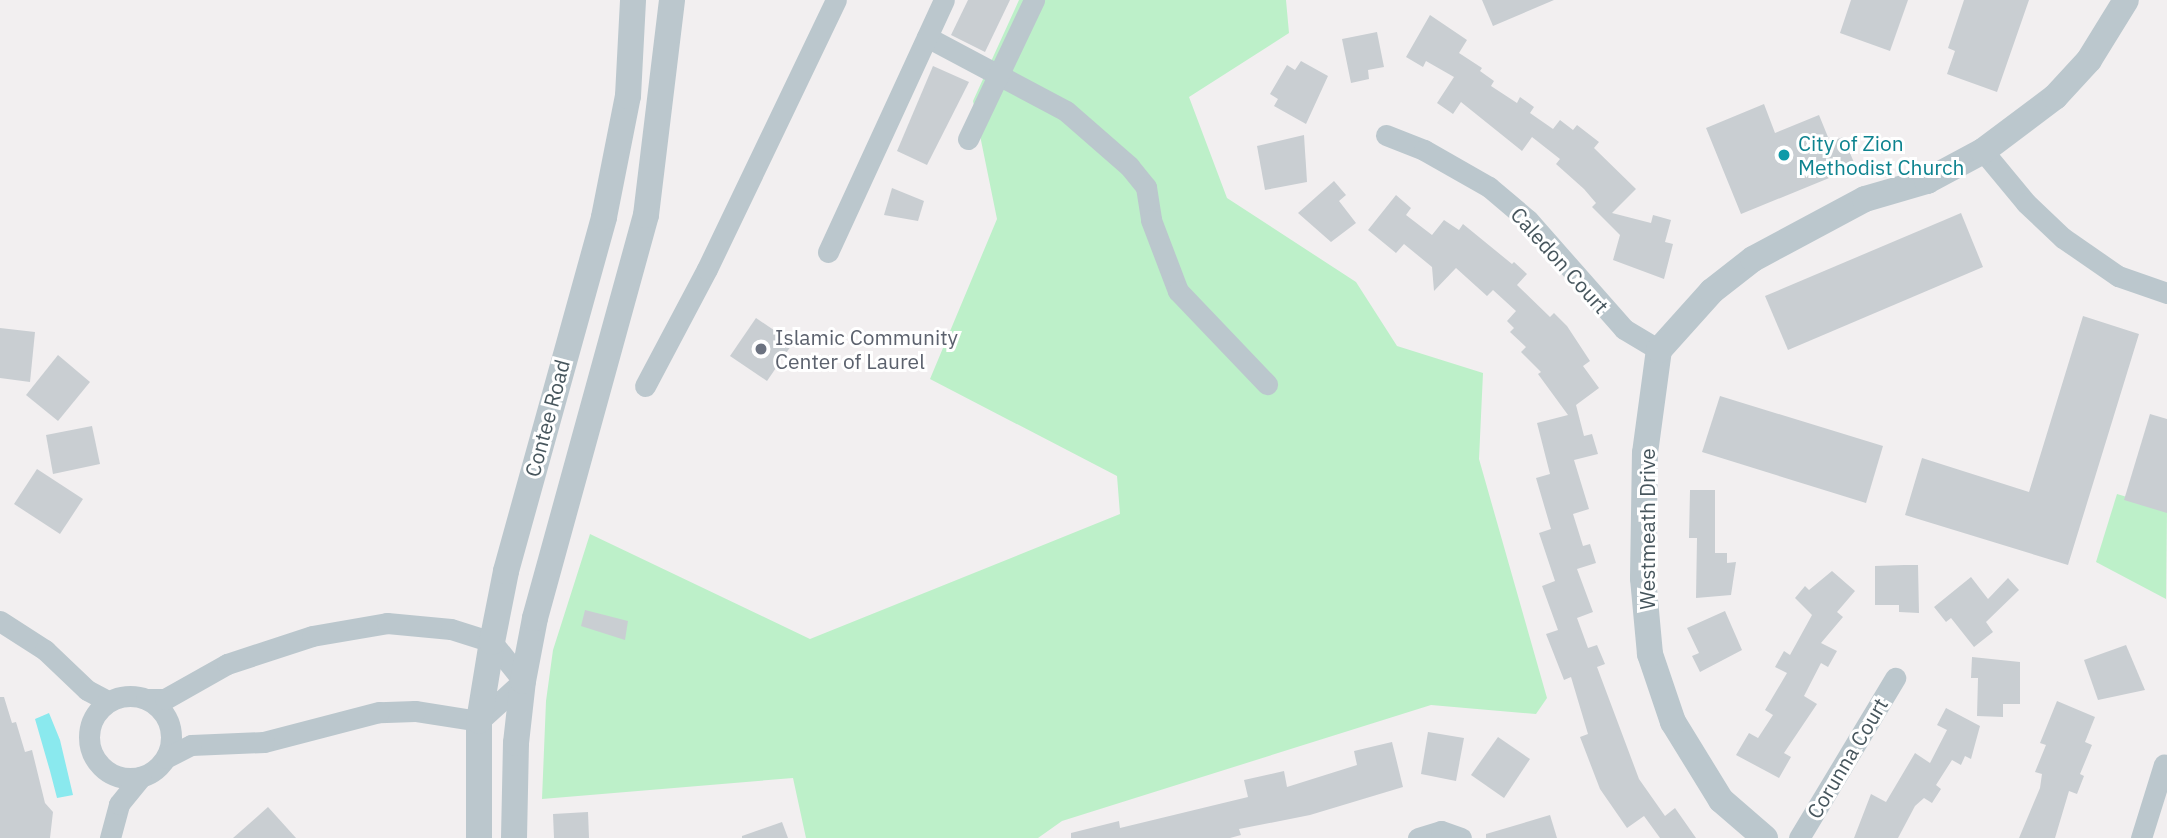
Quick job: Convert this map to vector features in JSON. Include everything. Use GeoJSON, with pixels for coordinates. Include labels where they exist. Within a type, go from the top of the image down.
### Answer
{"type":"FeatureCollection","features":[{"type":"Feature","properties":{"kind":"street","name":"Contee Road"},"geometry":{"type":"LineString","coordinates":[[479,838],[479,721],[492,642],[506,571],[604,217],[628,96],[633,0]]}},
{"type":"Feature","properties":{"kind":"street","name":"Contee Road"},"geometry":{"type":"LineString","coordinates":[[514,838],[515,754],[523,681],[535,618],[646,215],[672,0]]}},
{"type":"Feature","properties":{"kind":"street"},"geometry":{"type":"LineString","coordinates":[[645,386],[707,269],[836,0]]}},
{"type":"Feature","properties":{"kind":"street"},"geometry":{"type":"LineString","coordinates":[[828,252],[944,0]]}},
{"type":"Feature","properties":{"kind":"street"},"geometry":{"type":"LineString","coordinates":[[968,139],[1034,0]]}},
{"type":"Feature","properties":{"kind":"street"},"geometry":{"type":"LineString","coordinates":[[1659,350],[1712,291],[1753,259],[1865,199],[1927,181],[1983,151],[2055,97],[2094,53],[2126,0]]}},
{"type":"Feature","properties":{"kind":"street"},"geometry":{"type":"LineString","coordinates":[[927,37],[1066,111],[1129,166],[1146,187],[1157,242],[1178,291],[1267,384]]}},
{"type":"Feature","properties":{"kind":"street","name":"Caledon Court"},"geometry":{"type":"LineString","coordinates":[[1386,135],[1424,150],[1489,187],[1528,220],[1624,329],[1659,350]]}},
{"type":"Feature","properties":{"kind":"street"},"geometry":{"type":"LineString","coordinates":[[1983,151],[2026,203],[2063,238],[2118,276],[2167,293]]}},
{"type":"Feature","properties":{"kind":"street","name":"Westmeath Drive"},"geometry":{"type":"LineString","coordinates":[[1659,350],[1645,453],[1643,578],[1650,654],[1673,722],[1721,800],[1765,838]]}},
{"type":"Feature","properties":{"kind":"street"},"geometry":{"type":"LineString","coordinates":[[0,621],[45,650],[102,708]]}},
{"type":"Feature","properties":{"kind":"street"},"geometry":{"type":"LineString","coordinates":[[424,624],[492,642],[523,681],[479,721],[415,711],[379,712],[264,742],[191,745],[166,758],[141,777],[119,804],[112,830],[113,794],[88,738],[102,708],[133,695],[146,699],[165,699],[227,664],[345,628],[424,624]]}},
{"type":"Feature","properties":{"kind":"street","name":"Corunna Court"},"geometry":{"type":"LineString","coordinates":[[1799,838],[1895,678]]}},
{"type":"Feature","properties":{"kind":"street"},"geometry":{"type":"LineString","coordinates":[[146,699],[166,718],[170,745],[166,758]]}},
{"type":"Feature","properties":{"kind":"street"},"geometry":{"type":"LineString","coordinates":[[2141,838],[2164,764]]}},
{"type":"Feature","properties":{"kind":"street"},"geometry":{"type":"LineString","coordinates":[[104,770],[128,779],[141,777]]}},
{"type":"Feature","properties":{"kind":"street"},"geometry":{"type":"LineString","coordinates":[[1418,838],[1441,831],[1461,838]]}},
{"type":"Feature","properties":{"kind":"green space"},"geometry":{"type":"Polygon","coordinates":[[[1019,0],[1286,0],[1289,33],[1189,97],[1227,198],[1356,282],[1397,346],[1483,373],[1479,459],[1547,698],[1536,714],[1431,705],[1062,821],[1038,838],[806,838],[793,778],[542,799],[546,701],[553,650],[590,534],[810,639],[1120,514],[1117,476],[930,379],[997,219],[973,101],[1019,0]]]}},
{"type":"Feature","properties":{"kind":"green space"},"geometry":{"type":"Polygon","coordinates":[[[2117,494],[2167,509],[2166,599],[2096,562],[2117,494]]]}},
{"type":"Feature","properties":{"kind":"water"},"geometry":{"type":"Polygon","coordinates":[[[49,713],[60,740],[73,795],[57,798],[35,719],[49,713]]]}},
{"type":"Feature","properties":{"kind":"building"},"geometry":{"type":"Polygon","coordinates":[[[968,0],[1010,0],[985,52],[951,35],[968,0]]]}},
{"type":"Feature","properties":{"kind":"building"},"geometry":{"type":"Polygon","coordinates":[[[1482,0],[1554,0],[1493,26],[1482,0]]]}},
{"type":"Feature","properties":{"kind":"building"},"geometry":{"type":"Polygon","coordinates":[[[1851,0],[1908,0],[1890,51],[1840,33],[1851,0]]]}},
{"type":"Feature","properties":{"kind":"building"},"geometry":{"type":"Polygon","coordinates":[[[1964,0],[2029,0],[1997,92],[1947,74],[1955,51],[1948,48],[1964,0]]]}},
{"type":"Feature","properties":{"kind":"building"},"geometry":{"type":"Polygon","coordinates":[[[1430,15],[1467,40],[1459,53],[1482,68],[1480,71],[1494,81],[1491,86],[1517,103],[1520,97],[1534,107],[1530,113],[1553,129],[1560,120],[1573,130],[1577,125],[1599,142],[1594,148],[1636,189],[1612,213],[1651,223],[1653,215],[1671,220],[1665,242],[1673,244],[1664,279],[1613,260],[1620,235],[1592,207],[1596,203],[1584,189],[1556,164],[1560,159],[1532,137],[1522,151],[1461,102],[1453,114],[1437,103],[1454,77],[1426,61],[1423,67],[1406,57],[1430,15]]]}},
{"type":"Feature","properties":{"kind":"building"},"geometry":{"type":"Polygon","coordinates":[[[1377,32],[1384,67],[1368,70],[1369,79],[1351,83],[1342,39],[1377,32]]]}},
{"type":"Feature","properties":{"kind":"building"},"geometry":{"type":"Polygon","coordinates":[[[1301,61],[1328,76],[1306,124],[1274,106],[1278,99],[1270,94],[1287,65],[1295,70],[1301,61]]]}},
{"type":"Feature","properties":{"kind":"building"},"geometry":{"type":"Polygon","coordinates":[[[933,66],[969,82],[927,165],[897,151],[933,66]]]}},
{"type":"Feature","properties":{"kind":"building","name":"City of Zion Methodist Church"},"geometry":{"type":"Polygon","coordinates":[[[1764,104],[1775,133],[1819,115],[1830,142],[1843,137],[1856,167],[1741,214],[1706,128],[1764,104]]]}},
{"type":"Feature","properties":{"kind":"building"},"geometry":{"type":"Polygon","coordinates":[[[1304,135],[1307,182],[1265,190],[1257,146],[1304,135]]]}},
{"type":"Feature","properties":{"kind":"building"},"geometry":{"type":"Polygon","coordinates":[[[1334,181],[1346,195],[1339,201],[1356,223],[1331,242],[1298,213],[1334,181]]]}},
{"type":"Feature","properties":{"kind":"building"},"geometry":{"type":"Polygon","coordinates":[[[892,188],[924,201],[918,221],[884,215],[892,188]]]}},
{"type":"Feature","properties":{"kind":"building"},"geometry":{"type":"Polygon","coordinates":[[[1396,195],[1411,208],[1406,215],[1432,235],[1444,220],[1459,230],[1463,224],[1512,264],[1514,262],[1527,274],[1517,285],[1550,317],[1554,313],[1567,326],[1590,361],[1583,366],[1599,388],[1576,405],[1584,436],[1592,434],[1598,454],[1574,460],[1589,509],[1573,514],[1583,546],[1590,544],[1596,563],[1577,569],[1593,612],[1577,618],[1588,648],[1597,645],[1605,664],[1597,667],[1639,779],[1665,816],[1675,808],[1696,838],[1660,838],[1644,816],[1627,828],[1600,789],[1580,737],[1588,734],[1571,677],[1564,680],[1546,634],[1558,630],[1542,586],[1555,581],[1539,533],[1551,529],[1536,478],[1550,474],[1537,423],[1568,415],[1538,374],[1541,372],[1521,352],[1526,347],[1510,332],[1514,328],[1507,321],[1516,311],[1493,290],[1487,296],[1456,268],[1434,291],[1432,267],[1404,244],[1396,253],[1368,230],[1396,195]]]}},
{"type":"Feature","properties":{"kind":"building"},"geometry":{"type":"Polygon","coordinates":[[[1961,213],[1983,267],[1788,350],[1765,296],[1961,213]]]}},
{"type":"Feature","properties":{"kind":"building"},"geometry":{"type":"Polygon","coordinates":[[[2083,316],[2139,334],[2068,565],[1905,515],[1922,458],[2029,492],[2083,316]]]}},
{"type":"Feature","properties":{"kind":"building","name":"Islamic Community Center of Laurel"},"geometry":{"type":"Polygon","coordinates":[[[756,318],[793,343],[767,381],[730,356],[756,318]]]}},
{"type":"Feature","properties":{"kind":"building"},"geometry":{"type":"Polygon","coordinates":[[[0,328],[35,332],[30,382],[0,378],[0,328]]]}},
{"type":"Feature","properties":{"kind":"building"},"geometry":{"type":"Polygon","coordinates":[[[58,355],[90,382],[58,421],[26,395],[58,355]]]}},
{"type":"Feature","properties":{"kind":"building"},"geometry":{"type":"Polygon","coordinates":[[[1720,396],[1883,446],[1866,503],[1702,452],[1720,396]]]}},
{"type":"Feature","properties":{"kind":"building"},"geometry":{"type":"Polygon","coordinates":[[[2150,414],[2167,419],[2167,513],[2124,500],[2150,414]]]}},
{"type":"Feature","properties":{"kind":"building"},"geometry":{"type":"Polygon","coordinates":[[[92,426],[100,464],[53,474],[46,435],[92,426]]]}},
{"type":"Feature","properties":{"kind":"building"},"geometry":{"type":"Polygon","coordinates":[[[37,469],[83,499],[60,534],[14,504],[37,469]]]}},
{"type":"Feature","properties":{"kind":"building"},"geometry":{"type":"Polygon","coordinates":[[[1690,490],[1715,490],[1715,553],[1727,553],[1727,563],[1736,562],[1731,595],[1696,598],[1697,538],[1689,538],[1690,490]]]}},
{"type":"Feature","properties":{"kind":"building"},"geometry":{"type":"Polygon","coordinates":[[[1918,565],[1919,613],[1899,612],[1899,605],[1875,605],[1875,566],[1918,565]]]}},
{"type":"Feature","properties":{"kind":"building"},"geometry":{"type":"Polygon","coordinates":[[[1832,571],[1855,591],[1837,612],[1843,617],[1821,643],[1837,651],[1828,667],[1821,663],[1804,696],[1817,704],[1784,753],[1791,757],[1779,778],[1736,755],[1749,733],[1758,738],[1773,715],[1765,710],[1787,673],[1775,667],[1784,651],[1790,655],[1812,615],[1795,598],[1805,586],[1809,590],[1832,571]]]}},
{"type":"Feature","properties":{"kind":"building"},"geometry":{"type":"Polygon","coordinates":[[[1971,577],[1988,599],[2008,578],[2019,590],[1986,622],[1993,632],[1974,647],[1951,618],[1946,622],[1934,607],[1971,577]]]}},
{"type":"Feature","properties":{"kind":"building"},"geometry":{"type":"Polygon","coordinates":[[[585,610],[628,621],[625,640],[581,626],[585,610]]]}},
{"type":"Feature","properties":{"kind":"building"},"geometry":{"type":"Polygon","coordinates":[[[1725,611],[1742,650],[1700,672],[1692,656],[1699,653],[1687,628],[1725,611]]]}},
{"type":"Feature","properties":{"kind":"building"},"geometry":{"type":"Polygon","coordinates":[[[2126,645],[2145,690],[2098,700],[2084,660],[2126,645]]]}},
{"type":"Feature","properties":{"kind":"building"},"geometry":{"type":"Polygon","coordinates":[[[1972,657],[2020,662],[2020,704],[2003,704],[2003,717],[1977,716],[1978,678],[1971,678],[1972,657]]]}},
{"type":"Feature","properties":{"kind":"building"},"geometry":{"type":"Polygon","coordinates":[[[0,697],[4,697],[12,723],[16,722],[25,752],[32,750],[45,803],[53,812],[50,838],[0,838],[0,697]]]}},
{"type":"Feature","properties":{"kind":"building"},"geometry":{"type":"Polygon","coordinates":[[[2057,701],[2095,717],[2085,742],[2092,745],[2080,774],[2084,776],[2077,794],[2069,791],[2055,838],[2019,838],[2040,788],[2042,774],[2035,772],[2046,745],[2040,743],[2057,701]]]}},
{"type":"Feature","properties":{"kind":"building"},"geometry":{"type":"Polygon","coordinates":[[[1946,708],[1980,726],[1971,759],[1965,756],[1961,765],[1952,760],[1936,785],[1941,789],[1932,803],[1924,798],[1915,806],[1898,838],[1854,838],[1871,794],[1886,802],[1915,753],[1930,763],[1947,730],[1937,725],[1946,708]]]}},
{"type":"Feature","properties":{"kind":"building"},"geometry":{"type":"Polygon","coordinates":[[[1428,732],[1464,738],[1456,781],[1421,774],[1428,732]]]}},
{"type":"Feature","properties":{"kind":"building"},"geometry":{"type":"Polygon","coordinates":[[[1498,737],[1530,759],[1504,798],[1471,775],[1498,737]]]}},
{"type":"Feature","properties":{"kind":"building"},"geometry":{"type":"Polygon","coordinates":[[[1392,742],[1403,787],[1310,815],[1239,829],[1241,835],[1230,838],[1071,838],[1071,833],[1119,821],[1120,828],[1248,797],[1244,780],[1284,771],[1287,787],[1357,765],[1354,751],[1392,742]]]}},
{"type":"Feature","properties":{"kind":"building"},"geometry":{"type":"Polygon","coordinates":[[[268,807],[296,838],[233,838],[268,807]]]}},
{"type":"Feature","properties":{"kind":"building"},"geometry":{"type":"Polygon","coordinates":[[[588,812],[589,838],[554,838],[553,814],[588,812]]]}},
{"type":"Feature","properties":{"kind":"building"},"geometry":{"type":"Polygon","coordinates":[[[1550,815],[1557,838],[1486,838],[1486,834],[1550,815]]]}},
{"type":"Feature","properties":{"kind":"building"},"geometry":{"type":"Polygon","coordinates":[[[782,822],[788,838],[742,838],[742,836],[782,822]]]}},
{"type":"Feature","properties":{"kind":"place","name":"City of Zion Methodist Church"},"geometry":{"type":"Point","coordinates":[1784,155]}},
{"type":"Feature","properties":{"kind":"place","name":"Islamic Community Center of Laurel"},"geometry":{"type":"Point","coordinates":[761,349]}}]}
